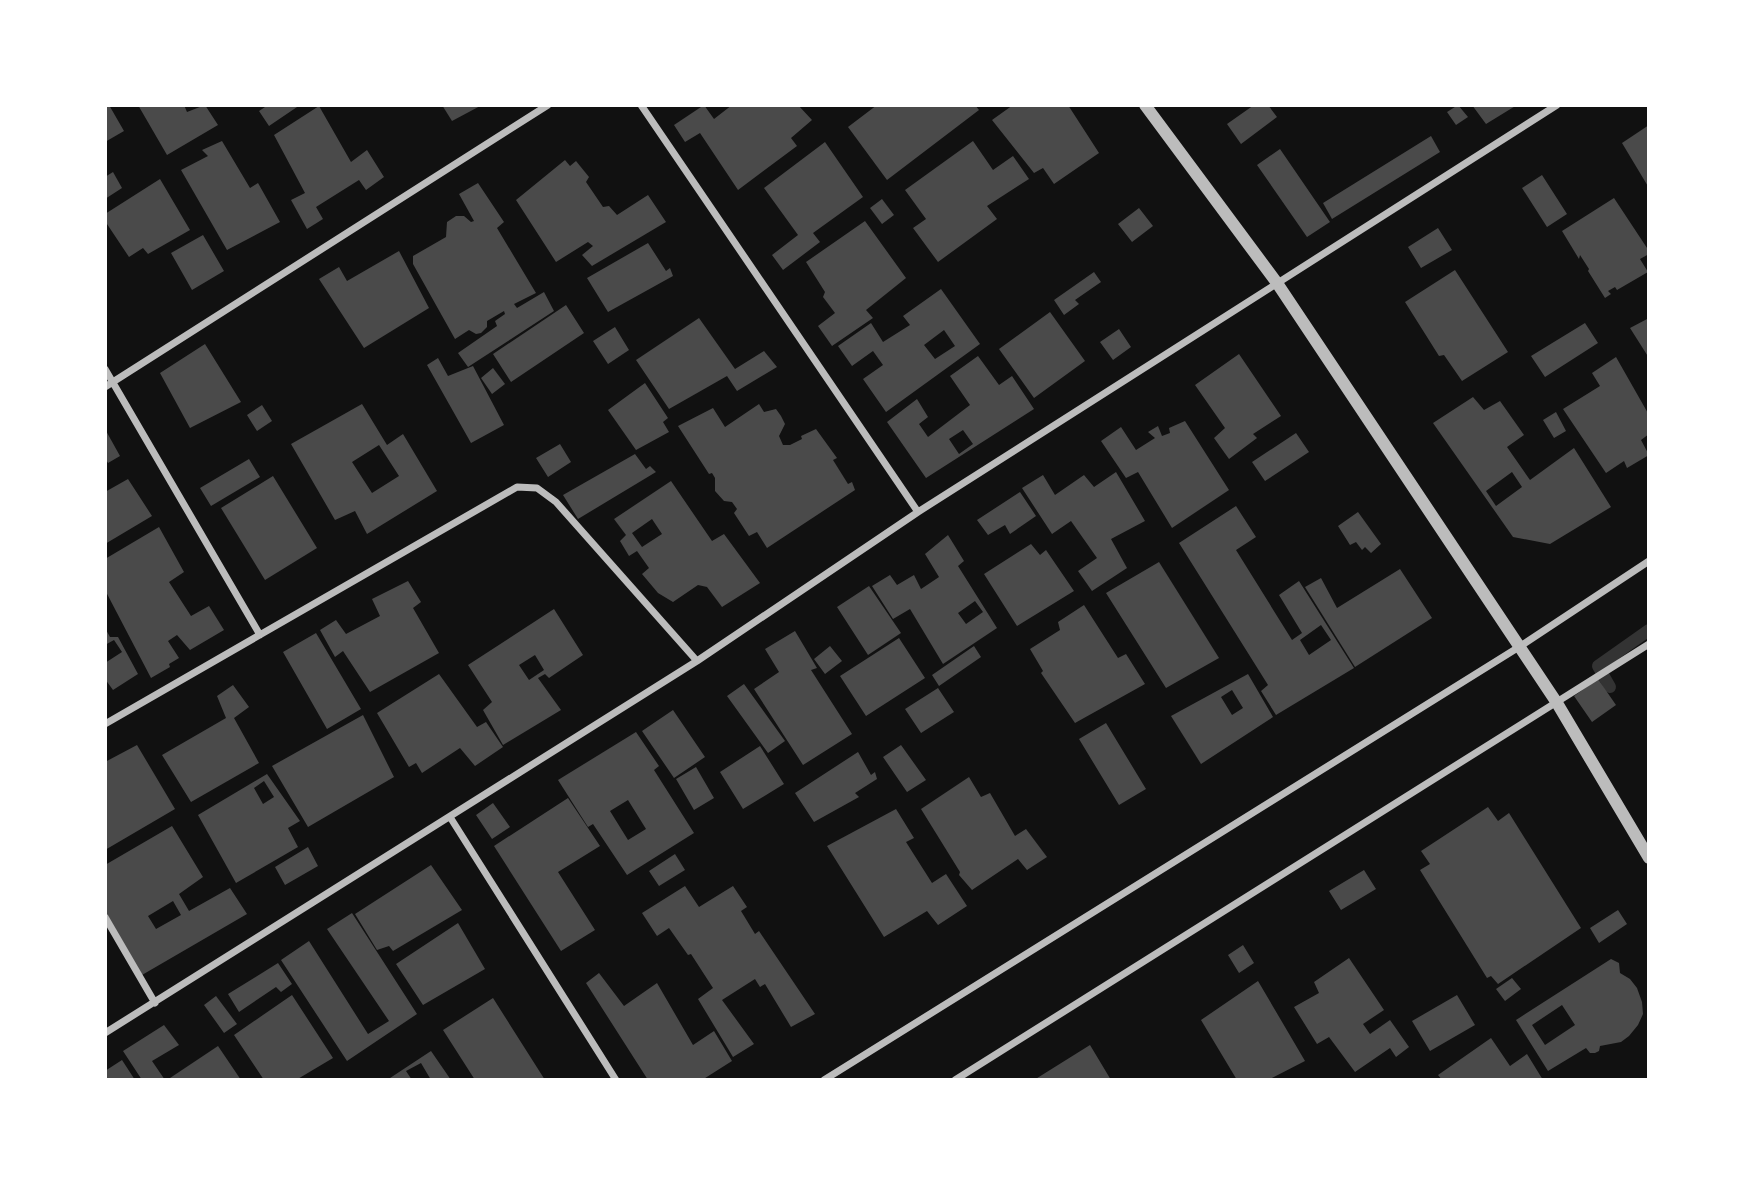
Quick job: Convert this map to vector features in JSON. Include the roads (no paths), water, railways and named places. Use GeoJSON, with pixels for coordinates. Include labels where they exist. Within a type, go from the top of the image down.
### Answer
{"type":"FeatureCollection","features":[{"type":"Feature","properties":{"kind":"street"},"geometry":{"type":"LineString","coordinates":[[105,387],[548,105]]}},
{"type":"Feature","properties":{"kind":"street"},"geometry":{"type":"LineString","coordinates":[[640,105],[918,512]]}},
{"type":"Feature","properties":{"kind":"street"},"geometry":{"type":"LineString","coordinates":[[1145,105],[1277,283],[1557,703],[1649,858]]}},
{"type":"Feature","properties":{"kind":"street"},"geometry":{"type":"LineString","coordinates":[[105,1033],[697,662],[918,512],[1557,105]]}},
{"type":"Feature","properties":{"kind":"street"},"geometry":{"type":"LineString","coordinates":[[105,369],[260,635]]}},
{"type":"Feature","properties":{"kind":"street"},"geometry":{"type":"LineString","coordinates":[[105,724],[517,488],[537,488],[556,502],[697,662]]}},
{"type":"Feature","properties":{"kind":"street"},"geometry":{"type":"LineString","coordinates":[[824,1080],[1519,647],[1649,561]]}},
{"type":"Feature","properties":{"kind":"street"},"geometry":{"type":"LineString","coordinates":[[955,1080],[1649,644]]}},
{"type":"Feature","properties":{"kind":"street"},"geometry":{"type":"LineString","coordinates":[[450,817],[616,1080]]}},
{"type":"Feature","properties":{"kind":"street"},"geometry":{"type":"LineString","coordinates":[[105,917],[155,1003]]}},
{"type":"Feature","properties":{"kind":"waterway"},"geometry":{"type":"LineString","coordinates":[[1610,687],[1598,666],[1649,630]]}}]}
